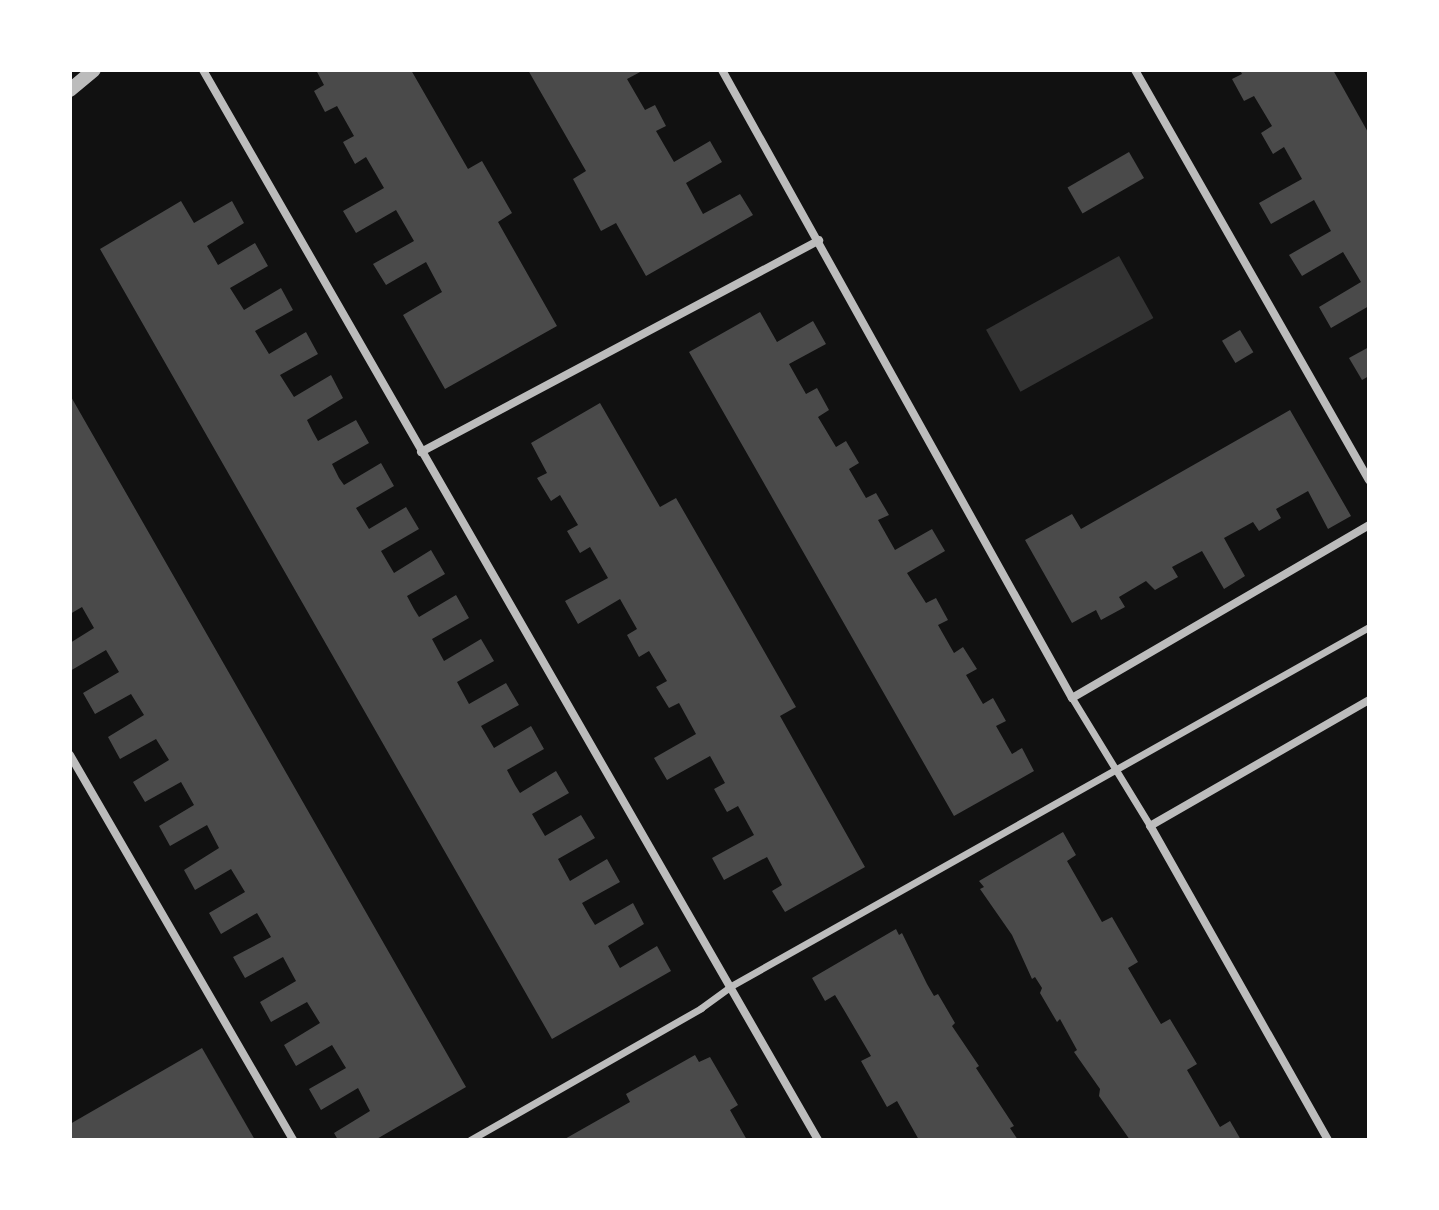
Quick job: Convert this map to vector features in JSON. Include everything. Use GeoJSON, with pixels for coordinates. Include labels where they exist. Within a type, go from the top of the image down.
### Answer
{"type":"FeatureCollection","features":[{"type":"Feature","properties":{"kind":"street"},"geometry":{"type":"LineString","coordinates":[[70,90],[94,70]]}},
{"type":"Feature","properties":{"kind":"street"},"geometry":{"type":"LineString","coordinates":[[203,70],[818,1140]]}},
{"type":"Feature","properties":{"kind":"street"},"geometry":{"type":"LineString","coordinates":[[722,70],[1072,698],[1150,826],[1328,1140]]}},
{"type":"Feature","properties":{"kind":"street"},"geometry":{"type":"LineString","coordinates":[[1135,70],[1369,480]]}},
{"type":"Feature","properties":{"kind":"street"},"geometry":{"type":"LineString","coordinates":[[421,452],[819,240]]}},
{"type":"Feature","properties":{"kind":"street"},"geometry":{"type":"LineString","coordinates":[[1072,698],[1369,525]]}},
{"type":"Feature","properties":{"kind":"street"},"geometry":{"type":"LineString","coordinates":[[470,1140],[701,1008],[731,986],[1369,627]]}},
{"type":"Feature","properties":{"kind":"street"},"geometry":{"type":"LineString","coordinates":[[1150,826],[1369,700]]}},
{"type":"Feature","properties":{"kind":"street"},"geometry":{"type":"LineString","coordinates":[[70,755],[293,1140]]}},
{"type":"Feature","properties":{"kind":"shaded area"},"geometry":{"type":"Polygon","coordinates":[[[1119,256],[1153,318],[1020,392],[986,330],[1119,256]]]}},
{"type":"Feature","properties":{"kind":"building"},"geometry":{"type":"Polygon","coordinates":[[[316,70],[411,70],[468,169],[482,161],[512,213],[498,222],[557,326],[445,389],[403,315],[442,292],[426,262],[386,285],[373,264],[414,241],[396,210],[356,233],[343,211],[384,188],[366,157],[355,164],[343,142],[354,136],[337,106],[325,112],[314,91],[324,85],[316,70]]]}},
{"type":"Feature","properties":{"kind":"building"},"geometry":{"type":"Polygon","coordinates":[[[528,70],[644,70],[627,79],[645,110],[655,105],[666,126],[656,131],[674,162],[710,141],[722,162],[686,183],[703,214],[740,194],[753,215],[646,276],[616,223],[601,231],[573,179],[586,171],[528,70]]]}},
{"type":"Feature","properties":{"kind":"building"},"geometry":{"type":"Polygon","coordinates":[[[1240,70],[1333,70],[1369,134],[1369,306],[1331,328],[1319,307],[1361,282],[1343,252],[1302,276],[1289,255],[1331,231],[1314,200],[1271,224],[1259,203],[1302,179],[1284,147],[1273,154],[1261,133],[1272,126],[1254,96],[1244,101],[1232,79],[1242,74],[1240,70]]]}},
{"type":"Feature","properties":{"kind":"building"},"geometry":{"type":"Polygon","coordinates":[[[1129,152],[1144,178],[1083,213],[1068,188],[1129,152]]]}},
{"type":"Feature","properties":{"kind":"building"},"geometry":{"type":"Polygon","coordinates":[[[181,201],[194,223],[232,201],[244,223],[207,246],[218,265],[255,243],[268,266],[230,288],[244,310],[281,288],[293,310],[255,331],[269,354],[306,332],[318,354],[280,375],[294,397],[331,375],[343,398],[307,420],[318,441],[356,420],[369,443],[332,464],[339,478],[344,485],[381,463],[394,486],[356,508],[369,529],[406,507],[419,529],[381,551],[394,573],[431,550],[445,574],[407,596],[414,609],[419,617],[456,595],[469,618],[432,639],[444,661],[481,639],[494,661],[457,682],[469,704],[506,683],[519,705],[481,726],[494,748],[531,726],[544,749],[507,770],[515,785],[520,793],[556,771],[569,793],[532,814],[545,836],[581,815],[595,838],[558,859],[570,881],[607,859],[620,882],[582,903],[590,917],[595,925],[633,903],[644,924],[608,946],[620,968],[657,946],[671,971],[552,1039],[100,249],[181,201]]]}},
{"type":"Feature","properties":{"kind":"building"},"geometry":{"type":"Polygon","coordinates":[[[760,312],[777,342],[813,321],[826,344],[789,364],[806,394],[817,388],[829,410],[818,417],[836,447],[846,441],[859,463],[849,469],[866,498],[876,493],[889,515],[878,520],[895,550],[932,529],[945,551],[907,573],[926,603],[936,598],[948,620],[938,625],[954,653],[963,647],[977,669],[966,675],[983,704],[993,698],[1006,721],[996,726],[1012,754],[1022,748],[1034,771],[954,816],[689,352],[760,312]]]}},
{"type":"Feature","properties":{"kind":"building"},"geometry":{"type":"Polygon","coordinates":[[[1240,330],[1253,352],[1235,363],[1222,341],[1240,330]]]}},
{"type":"Feature","properties":{"kind":"building"},"geometry":{"type":"Polygon","coordinates":[[[1369,347],[1369,376],[1362,380],[1349,358],[1369,347]]]}},
{"type":"Feature","properties":{"kind":"building"},"geometry":{"type":"Polygon","coordinates":[[[70,395],[466,1087],[375,1140],[338,1140],[334,1133],[370,1111],[358,1088],[321,1110],[309,1089],[346,1068],[332,1045],[296,1066],[284,1045],[320,1023],[307,1002],[271,1022],[260,1002],[296,981],[283,957],[245,978],[233,957],[271,937],[257,913],[221,934],[209,913],[245,892],[231,869],[195,890],[184,870],[219,848],[207,825],[170,846],[159,826],[194,805],[181,782],[145,802],[133,782],[169,760],[156,739],[120,759],[108,737],[144,715],[131,694],[95,714],[83,693],[119,672],[106,650],[70,671],[70,643],[94,628],[82,607],[70,614],[70,395]]]}},
{"type":"Feature","properties":{"kind":"building"},"geometry":{"type":"Polygon","coordinates":[[[600,403],[660,507],[676,498],[796,707],[780,716],[865,867],[785,912],[772,891],[782,885],[767,857],[724,880],[712,858],[754,835],[738,806],[727,812],[714,789],[725,783],[710,756],[667,780],[654,758],[696,734],[679,703],[669,708],[656,687],[667,681],[649,651],[639,657],[627,635],[637,629],[620,599],[578,624],[565,601],[608,578],[590,547],[580,553],[567,531],[578,525],[560,495],[551,501],[537,478],[547,473],[531,443],[600,403]]]}},
{"type":"Feature","properties":{"kind":"building"},"geometry":{"type":"Polygon","coordinates":[[[1290,410],[1351,516],[1328,529],[1308,491],[1276,509],[1281,518],[1259,531],[1253,522],[1224,538],[1245,576],[1224,589],[1202,551],[1172,567],[1178,577],[1155,590],[1146,581],[1119,597],[1125,607],[1101,620],[1096,610],[1072,623],[1025,540],[1072,514],[1081,529],[1290,410]]]}},
{"type":"Feature","properties":{"kind":"building"},"geometry":{"type":"Polygon","coordinates":[[[1063,832],[1076,855],[1067,861],[1102,922],[1112,917],[1138,962],[1128,968],[1161,1024],[1170,1019],[1197,1064],[1187,1070],[1220,1127],[1230,1121],[1241,1140],[1130,1140],[1099,1096],[1100,1089],[1074,1052],[1077,1050],[1060,1019],[1057,1022],[1040,993],[1042,988],[1035,977],[1032,979],[1012,935],[980,889],[984,887],[979,881],[1063,832]]]}},
{"type":"Feature","properties":{"kind":"building"},"geometry":{"type":"Polygon","coordinates":[[[896,929],[899,935],[902,933],[934,996],[938,994],[955,1023],[952,1026],[1014,1126],[1010,1128],[1018,1140],[919,1140],[897,1101],[887,1107],[861,1061],[871,1056],[835,995],[825,1001],[812,978],[896,929]]]}},
{"type":"Feature","properties":{"kind":"building"},"geometry":{"type":"Polygon","coordinates":[[[202,1048],[255,1140],[70,1140],[70,1124],[202,1048]]]}},
{"type":"Feature","properties":{"kind":"building"},"geometry":{"type":"Polygon","coordinates":[[[695,1055],[699,1062],[710,1057],[738,1105],[730,1110],[747,1140],[563,1140],[630,1102],[626,1094],[695,1055]]]}}]}
